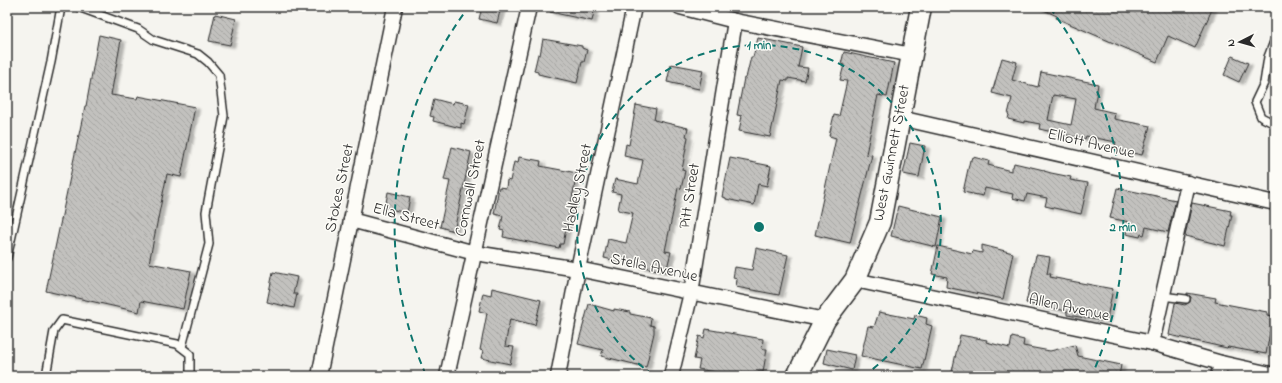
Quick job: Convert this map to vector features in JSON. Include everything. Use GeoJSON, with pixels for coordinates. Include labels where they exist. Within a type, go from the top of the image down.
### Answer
{"type":"FeatureCollection","features":[{"type":"Feature","properties":{"kind":"main road","name":"West Gwinnett Street"},"geometry":{"type":"LineString","coordinates":[[797,376],[825,320],[855,280],[880,222],[921,7]]}},
{"type":"Feature","properties":{"kind":"street","name":"Stokes Street"},"geometry":{"type":"LineString","coordinates":[[319,376],[395,7]]}},
{"type":"Feature","properties":{"kind":"street","name":"Cornwall Street"},"geometry":{"type":"LineString","coordinates":[[448,376],[529,7]]}},
{"type":"Feature","properties":{"kind":"street","name":"Hadley Street"},"geometry":{"type":"LineString","coordinates":[[558,376],[578,269],[634,7]]}},
{"type":"Feature","properties":{"kind":"street"},"geometry":{"type":"LineString","coordinates":[[680,7],[712,11],[735,21],[912,55]]}},
{"type":"Feature","properties":{"kind":"street","name":"Pitt Street"},"geometry":{"type":"LineString","coordinates":[[671,376],[691,293],[735,21]]}},
{"type":"Feature","properties":{"kind":"street","name":"Elliott Avenue"},"geometry":{"type":"LineString","coordinates":[[900,118],[1275,203]]}},
{"type":"Feature","properties":{"kind":"street"},"geometry":{"type":"LineString","coordinates":[[1152,343],[1188,183]]}},
{"type":"Feature","properties":{"kind":"street","name":"Ella Street"},"geometry":{"type":"LineString","coordinates":[[351,220],[475,252]]}},
{"type":"Feature","properties":{"kind":"street","name":"Stella Avenue"},"geometry":{"type":"LineString","coordinates":[[475,252],[578,269],[825,320]]}},
{"type":"Feature","properties":{"kind":"street","name":"Allen Avenue"},"geometry":{"type":"LineString","coordinates":[[855,280],[1152,343],[1220,369],[1275,375]]}},
{"type":"Feature","properties":{"kind":"lane"},"geometry":{"type":"LineString","coordinates":[[7,258],[51,62],[61,7]]}},
{"type":"Feature","properties":{"kind":"lane"},"geometry":{"type":"LineString","coordinates":[[78,7],[138,29],[154,40],[198,54],[208,62],[219,75],[224,116],[206,212],[209,244],[182,347]]}},
{"type":"Feature","properties":{"kind":"lane"},"geometry":{"type":"LineString","coordinates":[[1275,39],[1268,57],[1264,83],[1255,102],[1261,117],[1275,124]]}},
{"type":"Feature","properties":{"kind":"lane"},"geometry":{"type":"LineString","coordinates":[[1162,296],[1186,300]]}},
{"type":"Feature","properties":{"kind":"lane"},"geometry":{"type":"LineString","coordinates":[[46,376],[54,331],[62,320],[177,344],[190,354],[190,376]]}},
{"type":"Feature","properties":{"kind":"building"},"geometry":{"type":"Polygon","coordinates":[[[482,7],[501,7],[497,23],[479,19],[482,7]]]}},
{"type":"Feature","properties":{"kind":"building"},"geometry":{"type":"Polygon","coordinates":[[[551,7],[595,7],[592,21],[550,12],[551,7]]]}},
{"type":"Feature","properties":{"kind":"building"},"geometry":{"type":"Polygon","coordinates":[[[1037,7],[1213,7],[1195,48],[1168,36],[1157,62],[1056,18],[1057,16],[1037,7]]]}},
{"type":"Feature","properties":{"kind":"building"},"geometry":{"type":"Polygon","coordinates":[[[215,14],[236,19],[230,45],[209,41],[215,14]]]}},
{"type":"Feature","properties":{"kind":"building"},"geometry":{"type":"Polygon","coordinates":[[[99,35],[121,40],[111,95],[137,99],[138,96],[195,107],[181,177],[167,174],[149,263],[191,271],[183,309],[141,301],[139,312],[46,291],[86,106],[99,35]]]}},
{"type":"Feature","properties":{"kind":"building"},"geometry":{"type":"Polygon","coordinates":[[[758,38],[802,47],[798,67],[808,68],[805,81],[788,78],[788,81],[782,80],[770,137],[739,131],[742,116],[737,115],[744,78],[746,78],[751,57],[753,57],[758,38]]]}},
{"type":"Feature","properties":{"kind":"building"},"geometry":{"type":"Polygon","coordinates":[[[543,39],[582,46],[582,48],[587,50],[584,62],[582,62],[577,83],[538,74],[538,72],[534,71],[538,54],[540,55],[543,39]]]}},
{"type":"Feature","properties":{"kind":"building"},"geometry":{"type":"Polygon","coordinates":[[[844,52],[894,63],[887,97],[878,95],[866,154],[872,155],[850,243],[815,235],[836,138],[829,136],[834,115],[839,116],[847,81],[840,80],[844,65],[841,64],[844,52]]]}},
{"type":"Feature","properties":{"kind":"building"},"geometry":{"type":"Polygon","coordinates":[[[1232,56],[1248,63],[1239,82],[1224,75],[1232,56]]]}},
{"type":"Feature","properties":{"kind":"building"},"geometry":{"type":"Polygon","coordinates":[[[1002,58],[1017,62],[1012,80],[1038,87],[1041,72],[1098,84],[1094,108],[1115,113],[1114,119],[1150,126],[1142,155],[1114,149],[1116,142],[1086,136],[1085,139],[1039,129],[1040,124],[1024,121],[1024,123],[1008,119],[1012,98],[992,93],[1002,58]],[[1053,95],[1048,120],[1071,125],[1076,99],[1053,95]]]}},
{"type":"Feature","properties":{"kind":"building"},"geometry":{"type":"Polygon","coordinates":[[[671,64],[703,70],[699,89],[667,82],[671,64]]]}},
{"type":"Feature","properties":{"kind":"building"},"geometry":{"type":"Polygon","coordinates":[[[434,99],[453,104],[454,101],[469,104],[464,124],[461,123],[461,128],[433,121],[434,117],[430,116],[434,99]]]}},
{"type":"Feature","properties":{"kind":"building"},"geometry":{"type":"Polygon","coordinates":[[[636,105],[656,109],[654,120],[688,128],[686,136],[688,137],[682,170],[685,171],[681,189],[678,188],[665,251],[671,252],[666,272],[604,258],[608,239],[626,243],[633,213],[618,210],[621,194],[612,192],[615,179],[638,184],[643,160],[624,156],[626,144],[629,145],[636,105]]]}},
{"type":"Feature","properties":{"kind":"building"},"geometry":{"type":"Polygon","coordinates":[[[910,143],[925,146],[919,177],[903,174],[910,143]]]}},
{"type":"Feature","properties":{"kind":"building"},"geometry":{"type":"Polygon","coordinates":[[[452,147],[471,152],[454,231],[440,227],[450,181],[444,180],[452,147]]]}},
{"type":"Feature","properties":{"kind":"building"},"geometry":{"type":"Polygon","coordinates":[[[519,157],[541,161],[540,166],[577,173],[563,244],[560,244],[559,248],[503,237],[504,231],[500,230],[503,216],[494,214],[499,187],[506,188],[507,180],[510,181],[514,162],[518,163],[519,157]]]}},
{"type":"Feature","properties":{"kind":"building"},"geometry":{"type":"Polygon","coordinates":[[[973,157],[989,161],[988,165],[1011,171],[1011,167],[1013,167],[1014,163],[1071,177],[1070,180],[1088,183],[1081,214],[1045,206],[1047,198],[1027,194],[1025,201],[1012,198],[1013,194],[985,188],[983,196],[963,192],[970,160],[972,160],[973,157]]]}},
{"type":"Feature","properties":{"kind":"building"},"geometry":{"type":"Polygon","coordinates":[[[730,158],[771,166],[767,186],[758,184],[754,205],[722,197],[730,158]]]}},
{"type":"Feature","properties":{"kind":"building"},"geometry":{"type":"Polygon","coordinates":[[[1117,188],[1176,200],[1168,232],[1146,227],[1144,235],[1141,234],[1140,237],[1126,234],[1129,222],[1110,218],[1117,188]]]}},
{"type":"Feature","properties":{"kind":"building"},"geometry":{"type":"Polygon","coordinates":[[[388,192],[410,197],[407,213],[385,208],[388,192]]]}},
{"type":"Feature","properties":{"kind":"building"},"geometry":{"type":"Polygon","coordinates":[[[1192,203],[1231,211],[1230,215],[1232,215],[1225,246],[1185,236],[1192,203]]]}},
{"type":"Feature","properties":{"kind":"building"},"geometry":{"type":"Polygon","coordinates":[[[898,206],[942,217],[936,247],[891,236],[898,206]]]}},
{"type":"Feature","properties":{"kind":"building"},"geometry":{"type":"Polygon","coordinates":[[[982,245],[1013,253],[1003,299],[946,287],[947,277],[932,274],[938,246],[972,254],[973,251],[982,253],[982,245]]]}},
{"type":"Feature","properties":{"kind":"building"},"geometry":{"type":"Polygon","coordinates":[[[756,248],[788,255],[779,295],[736,287],[737,279],[733,278],[735,267],[752,270],[756,248]]]}},
{"type":"Feature","properties":{"kind":"building"},"geometry":{"type":"Polygon","coordinates":[[[1036,255],[1050,257],[1047,274],[1051,274],[1050,277],[1113,289],[1107,318],[1105,321],[1067,315],[1067,311],[1026,303],[1036,255]]]}},
{"type":"Feature","properties":{"kind":"building"},"geometry":{"type":"Polygon","coordinates":[[[273,272],[297,277],[293,294],[297,294],[294,308],[267,302],[273,272]]]}},
{"type":"Feature","properties":{"kind":"building"},"geometry":{"type":"Polygon","coordinates":[[[492,288],[541,300],[535,325],[510,319],[505,346],[514,347],[510,364],[481,358],[483,351],[480,350],[487,313],[479,311],[483,293],[491,295],[492,288]]]}},
{"type":"Feature","properties":{"kind":"building"},"geometry":{"type":"Polygon","coordinates":[[[1187,293],[1216,298],[1215,302],[1267,312],[1267,315],[1273,316],[1266,354],[1227,348],[1169,335],[1175,303],[1185,305],[1190,302],[1191,297],[1187,293]]]}},
{"type":"Feature","properties":{"kind":"building"},"geometry":{"type":"Polygon","coordinates":[[[589,304],[614,311],[614,309],[651,318],[650,325],[654,326],[654,333],[646,367],[601,356],[603,350],[578,344],[589,304]]]}},
{"type":"Feature","properties":{"kind":"building"},"geometry":{"type":"Polygon","coordinates":[[[879,312],[914,319],[915,315],[927,318],[926,324],[932,326],[922,369],[861,356],[868,326],[874,327],[879,312]]]}},
{"type":"Feature","properties":{"kind":"building"},"geometry":{"type":"Polygon","coordinates":[[[706,329],[763,339],[762,349],[767,349],[763,372],[758,372],[757,376],[737,376],[698,369],[700,360],[694,359],[699,336],[704,338],[706,329]]]}},
{"type":"Feature","properties":{"kind":"building"},"geometry":{"type":"Polygon","coordinates":[[[960,335],[987,340],[986,342],[1010,348],[1012,337],[1024,340],[1023,346],[1050,351],[1075,345],[1078,356],[1121,365],[1119,376],[951,376],[960,335]]]}},
{"type":"Feature","properties":{"kind":"building"},"geometry":{"type":"Polygon","coordinates":[[[827,349],[855,355],[852,370],[824,363],[827,349]]]}}]}
